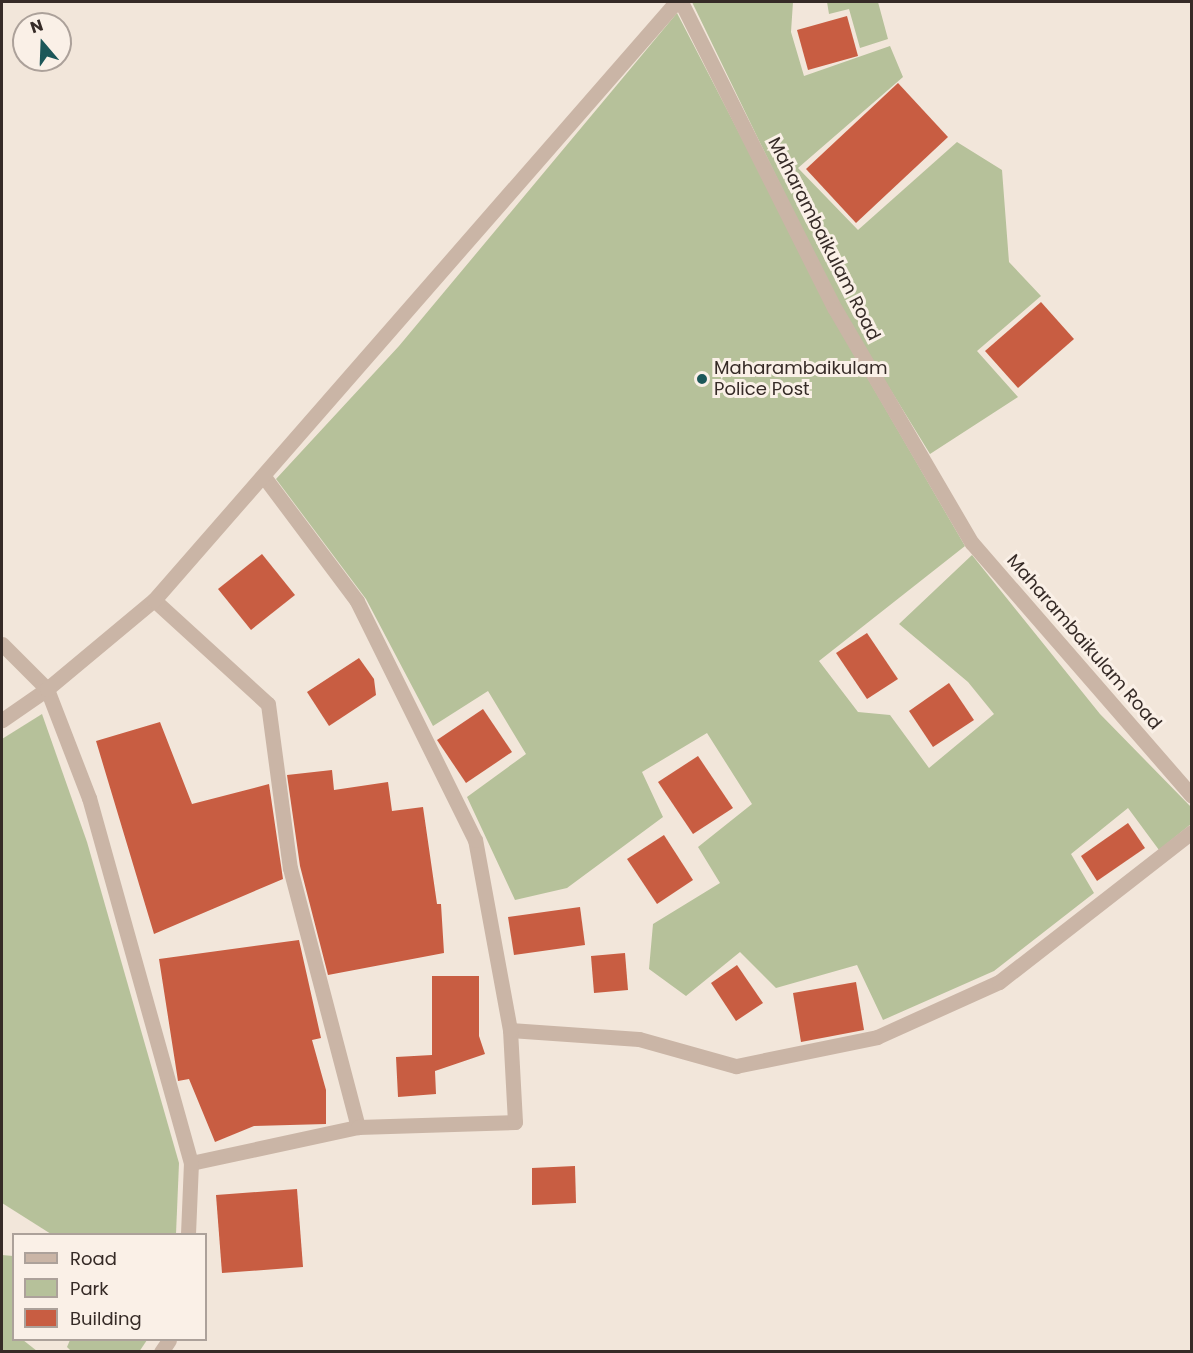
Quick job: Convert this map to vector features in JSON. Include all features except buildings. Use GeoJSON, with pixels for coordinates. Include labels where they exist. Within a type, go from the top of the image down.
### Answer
{"type":"FeatureCollection","features":[{"type":"Feature","properties":{"kind":"street"},"geometry":{"type":"LineString","coordinates":[[2,720],[47,689],[154,600],[265,478],[676,2]]}},
{"type":"Feature","properties":{"kind":"street","name":"Maharambaikulam Road"},"geometry":{"type":"LineString","coordinates":[[681,2],[836,309],[972,543],[1191,796]]}},
{"type":"Feature","properties":{"kind":"street"},"geometry":{"type":"LineString","coordinates":[[191,1163],[358,1127],[515,1122],[510,1030],[475,840],[357,601],[265,478]]}},
{"type":"Feature","properties":{"kind":"street"},"geometry":{"type":"LineString","coordinates":[[154,600],[268,704],[290,868],[358,1127]]}},
{"type":"Feature","properties":{"kind":"street"},"geometry":{"type":"LineString","coordinates":[[2,644],[47,689],[89,798],[191,1163],[188,1233]]}},
{"type":"Feature","properties":{"kind":"street"},"geometry":{"type":"LineString","coordinates":[[510,1030],[639,1039],[736,1066],[877,1037],[999,982],[1191,832]]}},
{"type":"Feature","properties":{"kind":"green space"},"geometry":{"type":"Polygon","coordinates":[[[692,2],[793,2],[791,32],[804,76],[890,46],[903,77],[798,168],[858,230],[957,142],[1002,170],[1009,262],[1041,296],[977,351],[1018,397],[930,454],[839,306],[692,2]]]}},
{"type":"Feature","properties":{"kind":"green space"},"geometry":{"type":"Polygon","coordinates":[[[827,2],[878,2],[888,39],[860,48],[849,9],[829,14],[827,2]]]}},
{"type":"Feature","properties":{"kind":"green space"},"geometry":{"type":"Polygon","coordinates":[[[677,13],[853,353],[965,546],[819,661],[858,712],[890,715],[929,768],[994,714],[968,682],[899,624],[972,555],[1100,714],[1191,807],[1191,824],[1159,850],[1128,808],[1071,854],[1094,893],[994,971],[883,1020],[857,965],[776,988],[740,952],[686,996],[649,969],[653,924],[720,883],[698,847],[752,804],[707,733],[642,772],[663,817],[567,888],[515,900],[467,797],[526,754],[488,691],[433,726],[366,599],[276,479],[399,346],[677,13]]]}},
{"type":"Feature","properties":{"kind":"green space"},"geometry":{"type":"Polygon","coordinates":[[[42,714],[87,842],[179,1163],[176,1233],[49,1233],[2,1203],[2,739],[42,714]]]}},
{"type":"Feature","properties":{"kind":"green space"},"geometry":{"type":"Polygon","coordinates":[[[2,1255],[12,1256],[12,1341],[24,1341],[37,1351],[2,1351],[2,1255]]]}},
{"type":"Feature","properties":{"kind":"green space"},"geometry":{"type":"Polygon","coordinates":[[[70,1341],[146,1341],[139,1352],[71,1351],[67,1347],[70,1341]]]}},
{"type":"Feature","properties":{"kind":"place","name":"Maharambaikulam Police Post"},"geometry":{"type":"Point","coordinates":[702,379]}}]}
